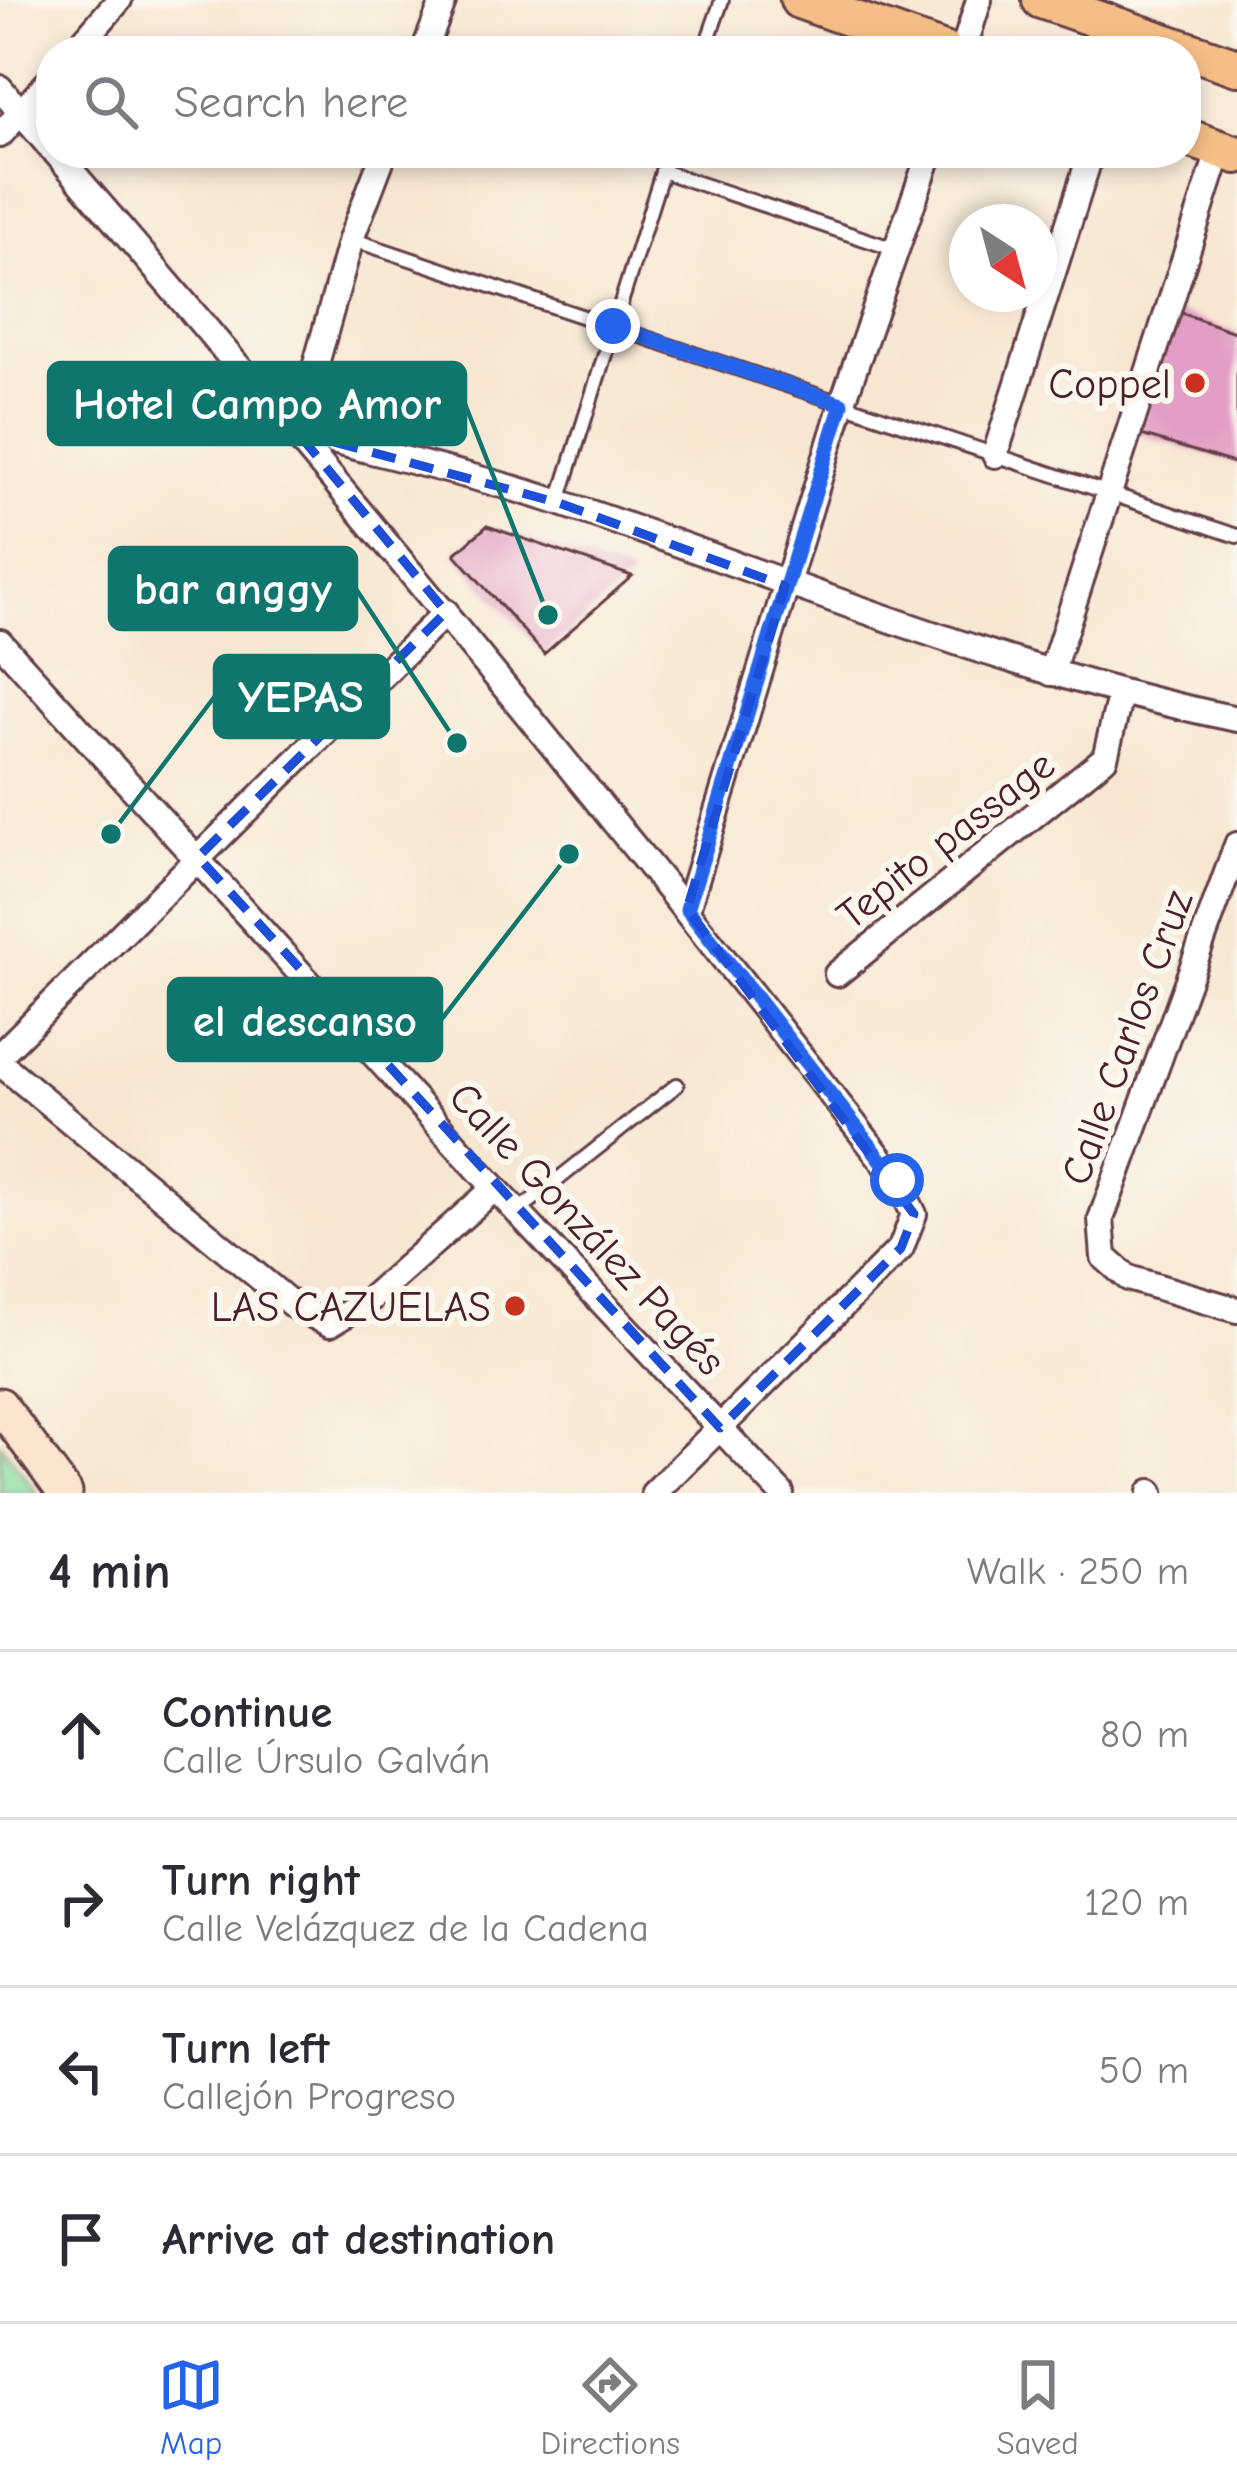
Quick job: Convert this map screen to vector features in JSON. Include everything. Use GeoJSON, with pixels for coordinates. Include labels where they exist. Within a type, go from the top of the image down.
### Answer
{"type":"FeatureCollection","features":[{"type":"Feature","properties":{"kind":"main road"},"geometry":{"type":"LineString","coordinates":[[799,0],[901,36]]}},
{"type":"Feature","properties":{"kind":"main road"},"geometry":{"type":"LineString","coordinates":[[1040,0],[1146,36]]}},
{"type":"Feature","properties":{"kind":"main road"},"geometry":{"type":"LineString","coordinates":[[1201,55],[1237,67]]}},
{"type":"Feature","properties":{"kind":"main road"},"geometry":{"type":"LineString","coordinates":[[0,1405],[65,1493]]}},
{"type":"Feature","properties":{"kind":"street"},"geometry":{"type":"LineString","coordinates":[[88,36],[118,0]]}},
{"type":"Feature","properties":{"kind":"street"},"geometry":{"type":"LineString","coordinates":[[430,36],[444,0]]}},
{"type":"Feature","properties":{"kind":"street"},"geometry":{"type":"LineString","coordinates":[[968,36],[979,0]]}},
{"type":"Feature","properties":{"kind":"street"},"geometry":{"type":"LineString","coordinates":[[0,88],[36,130]]}},
{"type":"Feature","properties":{"kind":"street"},"geometry":{"type":"LineString","coordinates":[[0,135],[36,96]]}},
{"type":"Feature","properties":{"kind":"street"},"geometry":{"type":"LineString","coordinates":[[1051,673],[1214,147]]}},
{"type":"Feature","properties":{"kind":"street"},"geometry":{"type":"LineString","coordinates":[[69,168],[297,432],[687,909],[897,1180],[914,1214],[902,1248],[654,1493]]}},
{"type":"Feature","properties":{"kind":"street"},"geometry":{"type":"LineString","coordinates":[[297,432],[351,238],[378,168]]}},
{"type":"Feature","properties":{"kind":"street"},"geometry":{"type":"LineString","coordinates":[[687,909],[842,404],[925,168]]}},
{"type":"Feature","properties":{"kind":"street"},"geometry":{"type":"LineString","coordinates":[[994,455],[1086,168]]}},
{"type":"Feature","properties":{"kind":"street"},"geometry":{"type":"LineString","coordinates":[[297,432],[559,502],[785,586],[1120,696],[1237,719]]}},
{"type":"Feature","properties":{"kind":"street"},"geometry":{"type":"LineString","coordinates":[[446,612],[0,1059],[294,1306],[330,1324],[369,1300],[495,1188]]}},
{"type":"Feature","properties":{"kind":"street","name":"Calle González Pagés"},"geometry":{"type":"LineString","coordinates":[[0,643],[517,1212],[782,1493]]}},
{"type":"Feature","properties":{"kind":"street","name":"Tepito passage"},"geometry":{"type":"LineString","coordinates":[[837,974],[1105,758],[1120,696]]}},
{"type":"Feature","properties":{"kind":"street","name":"Calle Carlos Cruz"},"geometry":{"type":"LineString","coordinates":[[1237,845],[1101,1219],[1104,1257],[1128,1278],[1237,1310]]}},
{"type":"Feature","properties":{"kind":"lane"},"geometry":{"type":"LineString","coordinates":[[709,36],[722,0]]}},
{"type":"Feature","properties":{"kind":"lane"},"geometry":{"type":"LineString","coordinates":[[559,502],[663,168]]}},
{"type":"Feature","properties":{"kind":"lane"},"geometry":{"type":"LineString","coordinates":[[662,171],[898,250]]}},
{"type":"Feature","properties":{"kind":"lane"},"geometry":{"type":"LineString","coordinates":[[351,238],[1237,536]]}},
{"type":"Feature","properties":{"kind":"lane"},"geometry":{"type":"LineString","coordinates":[[517,1212],[676,1085]]}},
{"type":"Feature","properties":{"kind":"highlighted area"},"geometry":{"type":"Polygon","coordinates":[[[297,432],[559,503],[785,586],[687,909],[914,1214],[901,1248],[720,1428],[198,857],[446,612],[297,432]]]}},
{"type":"Feature","properties":{"kind":"green space"},"geometry":{"type":"Polygon","coordinates":[[[0,1443],[37,1493],[0,1493],[0,1443]]]}},
{"type":"Feature","properties":{"kind":"building","name":"Coppel"},"geometry":{"type":"Polygon","coordinates":[[[1176,311],[1237,333],[1237,464],[1138,434],[1176,311]]]}},
{"type":"Feature","properties":{"kind":"building"},"geometry":{"type":"Polygon","coordinates":[[[487,526],[632,576],[544,654],[455,554],[487,526]]]}},
{"type":"Feature","properties":{"kind":"place","name":"Coppel"},"geometry":{"type":"Point","coordinates":[1195,383]}},
{"type":"Feature","properties":{"kind":"place","name":"Hotel Campo Amor"},"geometry":{"type":"Point","coordinates":[548,615]}},
{"type":"Feature","properties":{"kind":"place","name":"bar anggy"},"geometry":{"type":"Point","coordinates":[457,743]}},
{"type":"Feature","properties":{"kind":"place","name":"YEPAS"},"geometry":{"type":"Point","coordinates":[111,834]}},
{"type":"Feature","properties":{"kind":"place","name":"el descanso"},"geometry":{"type":"Point","coordinates":[569,854]}},
{"type":"Feature","properties":{"kind":"place","name":"LAS CAZUELAS"},"geometry":{"type":"Point","coordinates":[515,1306]}},
{"type":"Feature","properties":{"kind":"route"},"geometry":{"type":"LineString","coordinates":[[613,326],[842,404],[687,909],[897,1180]]}}]}
